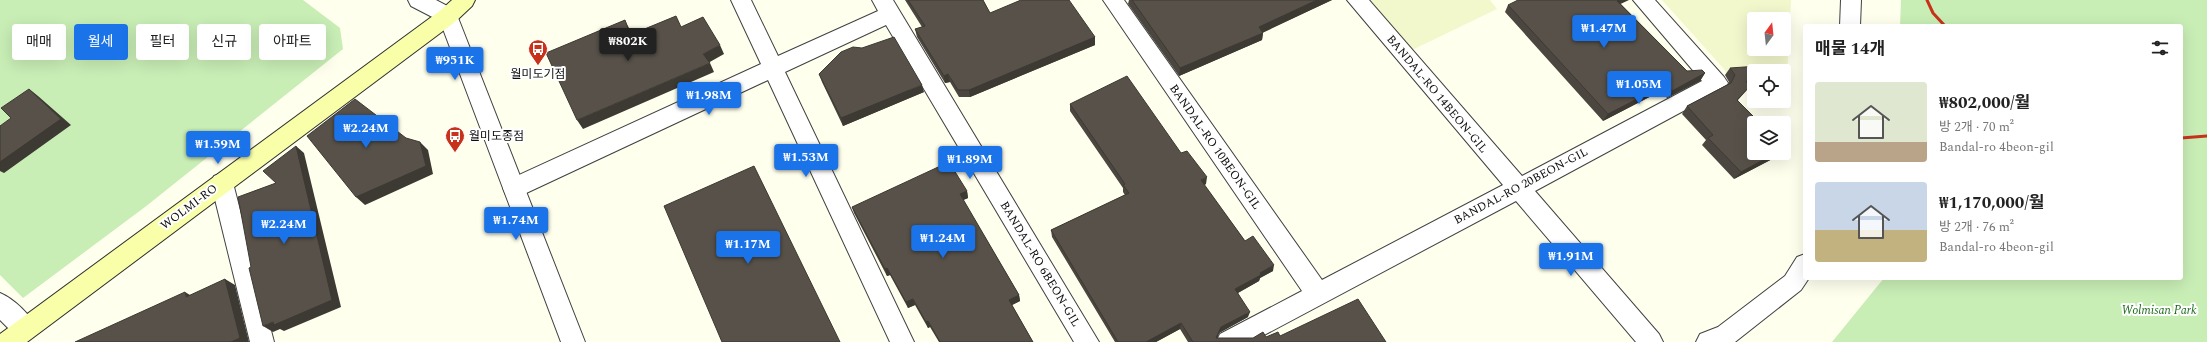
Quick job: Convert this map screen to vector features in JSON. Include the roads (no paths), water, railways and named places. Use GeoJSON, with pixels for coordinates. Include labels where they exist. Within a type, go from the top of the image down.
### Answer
{"type":"FeatureCollection","features":[{"type":"Feature","properties":{"kind":"main road","name":"WOLMI-RO"},"geometry":{"type":"LineString","coordinates":[[17,336],[448,16],[466,0]]}},
{"type":"Feature","properties":{"kind":"street"},"geometry":{"type":"LineString","coordinates":[[418,0],[448,16],[573,342]]}},
{"type":"Feature","properties":{"kind":"street"},"geometry":{"type":"LineString","coordinates":[[740,0],[902,342]]}},
{"type":"Feature","properties":{"kind":"street","name":"BANDAL-RO 10BEON-GIL"},"geometry":{"type":"LineString","coordinates":[[1113,0],[1318,294]]}},
{"type":"Feature","properties":{"kind":"street","name":"BANDAL-RO 14BEON-GIL"},"geometry":{"type":"LineString","coordinates":[[1357,0],[1517,188],[1652,342]]}},
{"type":"Feature","properties":{"kind":"street","name":"BANDAL-RO 20BEON-GIL"},"geometry":{"type":"LineString","coordinates":[[1228,342],[1717,83],[1643,0]]}},
{"type":"Feature","properties":{"kind":"street"},"geometry":{"type":"LineString","coordinates":[[1850,24],[1851,0]]}},
{"type":"Feature","properties":{"kind":"street"},"geometry":{"type":"LineString","coordinates":[[514,188],[773,68],[886,7]]}},
{"type":"Feature","properties":{"kind":"street","name":"BANDAL-RO 6BEON-GIL"},"geometry":{"type":"LineString","coordinates":[[886,7],[1087,342]]}},
{"type":"Feature","properties":{"kind":"street"},"geometry":{"type":"LineString","coordinates":[[222,183],[262,342]]}},
{"type":"Feature","properties":{"kind":"street"},"geometry":{"type":"LineString","coordinates":[[1708,342],[1726,335],[1793,282],[1803,267]]}},
{"type":"Feature","properties":{"kind":"street"},"geometry":{"type":"LineString","coordinates":[[0,304],[17,336]]}},
{"type":"Feature","properties":{"kind":"railway"},"geometry":{"type":"LineString","coordinates":[[1927,0],[1933,13],[1943,24]]}},
{"type":"Feature","properties":{"kind":"railway"},"geometry":{"type":"LineString","coordinates":[[2183,138],[2207,136]]}},
{"type":"Feature","properties":{"kind":"place","name":"월미도기점"},"geometry":{"type":"Point","coordinates":[538,66]}},
{"type":"Feature","properties":{"kind":"place","name":"월미도종점"},"geometry":{"type":"Point","coordinates":[455,153]}},
{"type":"Feature","properties":{"kind":"park label","name":"Wolmisan Park"},"geometry":{"type":"Point","coordinates":[2159,310]}}]}
